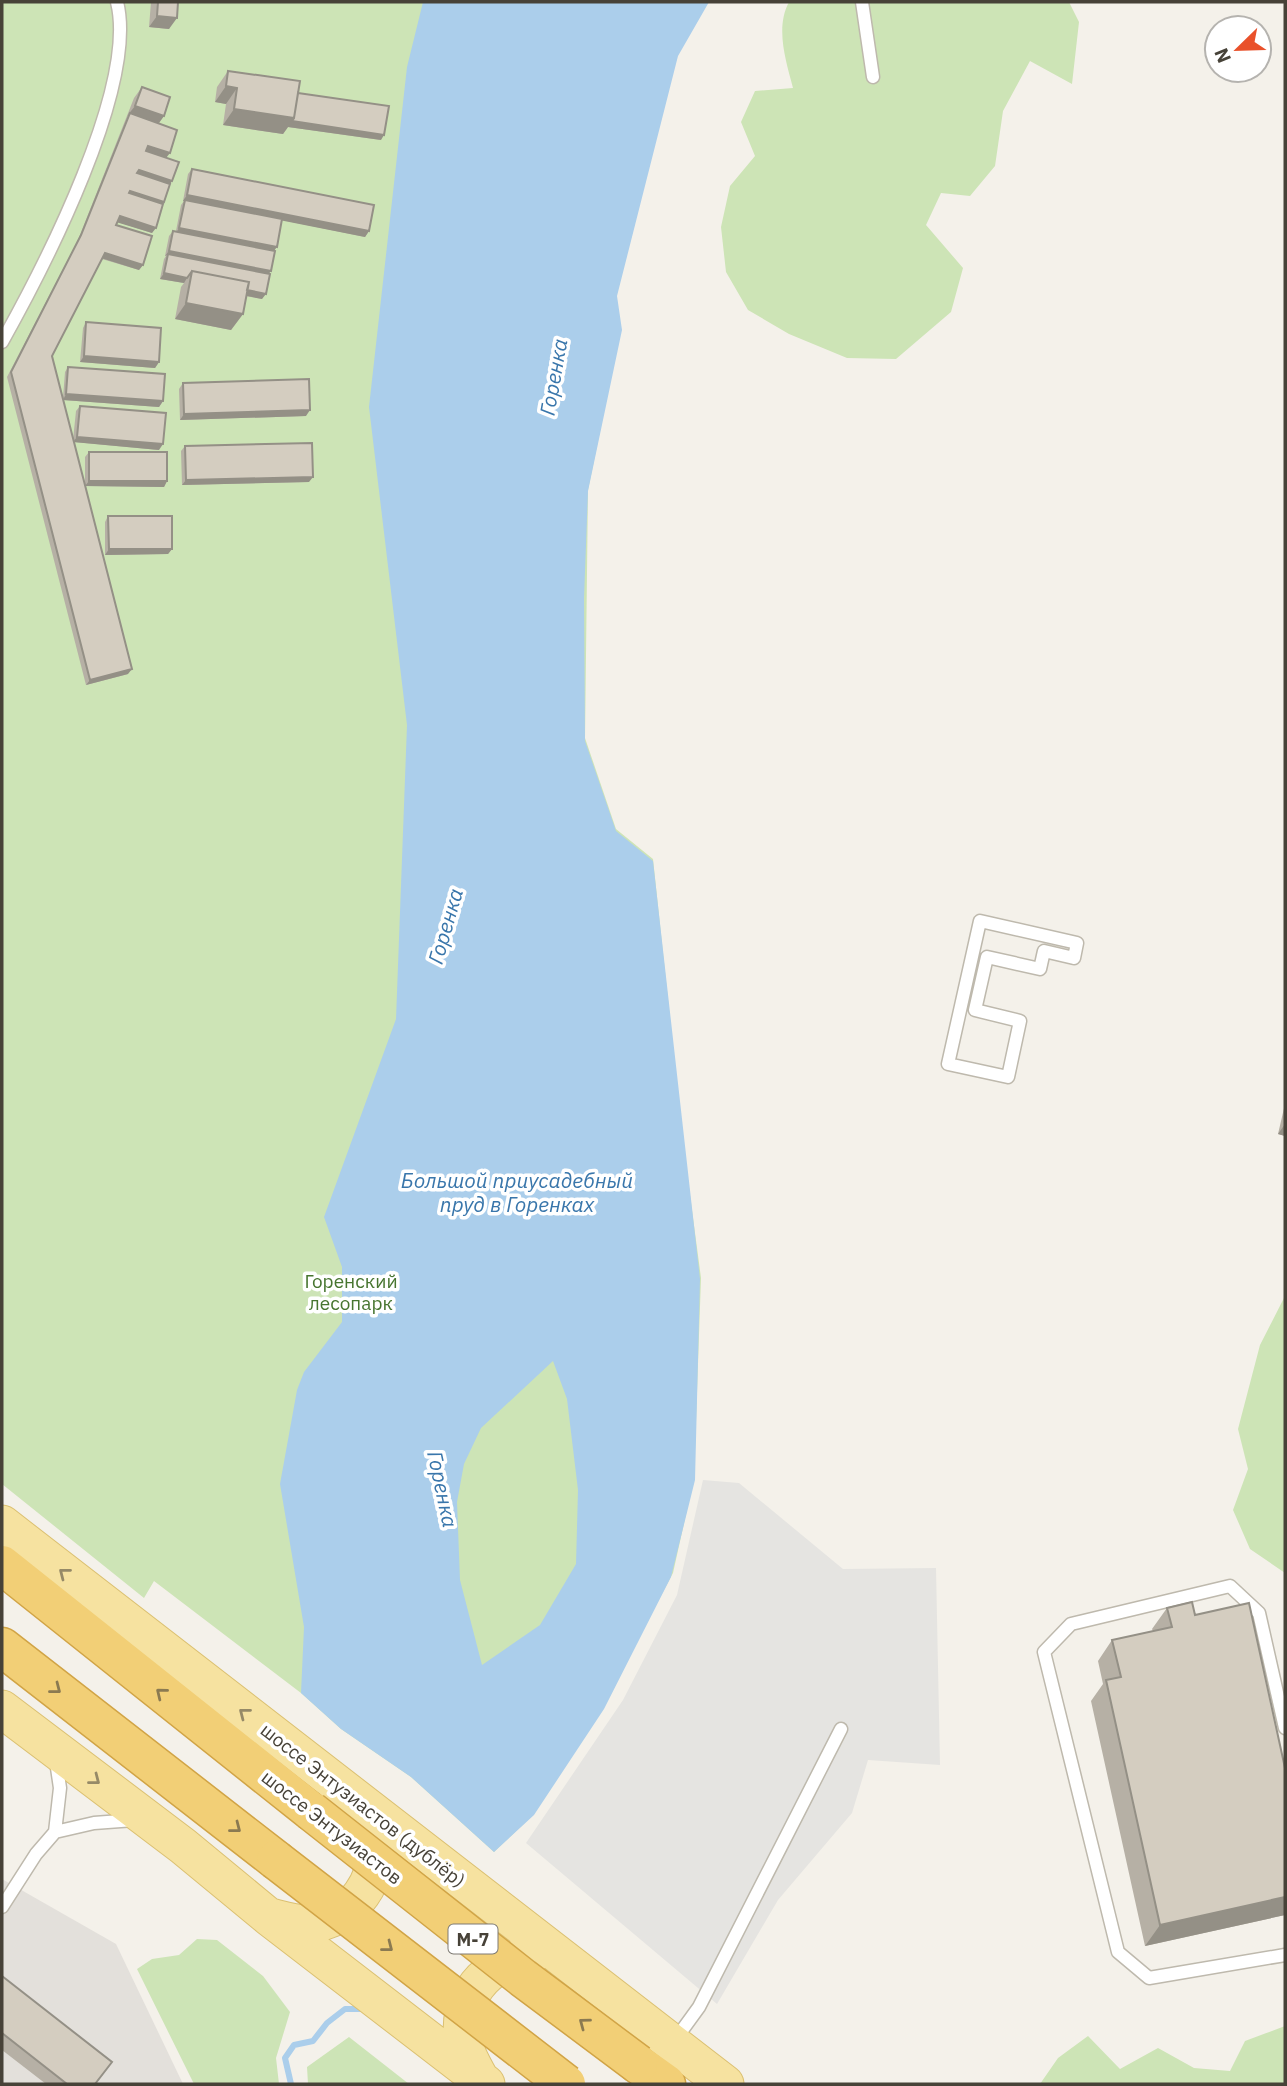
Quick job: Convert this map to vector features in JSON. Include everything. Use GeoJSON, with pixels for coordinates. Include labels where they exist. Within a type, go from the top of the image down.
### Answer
{"type":"FeatureCollection","features":[{"type":"Feature","properties":{"kind":"highway","name":"шоссе Энтузиастов"},"geometry":{"type":"LineString","coordinates":[[2,1565],[523,1978],[652,2074]]}},
{"type":"Feature","properties":{"kind":"highway"},"geometry":{"type":"LineString","coordinates":[[2,1647],[566,2084]]}},
{"type":"Feature","properties":{"kind":"main road","name":"шоссе Энтузиастов (дублёр)"},"geometry":{"type":"LineString","coordinates":[[2,1524],[725,2084]]}},
{"type":"Feature","properties":{"kind":"main road"},"geometry":{"type":"LineString","coordinates":[[2,1709],[183,1846],[269,1917],[483,2082]]}},
{"type":"Feature","properties":{"kind":"main road"},"geometry":{"type":"LineString","coordinates":[[269,1917],[295,1923],[320,1922],[343,1913],[361,1896],[373,1874],[376,1849],[371,1825],[358,1801]]}},
{"type":"Feature","properties":{"kind":"main road"},"geometry":{"type":"LineString","coordinates":[[483,2082],[468,2056],[462,2032],[465,2008],[476,1985],[494,1968],[517,1958],[542,1956],[564,1959]]}},
{"type":"Feature","properties":{"kind":"lane"},"geometry":{"type":"LineString","coordinates":[[862,2],[873,77]]}},
{"type":"Feature","properties":{"kind":"lane"},"geometry":{"type":"LineString","coordinates":[[2,342],[41,272],[97,139],[116,72],[119,6]]}},
{"type":"Feature","properties":{"kind":"lane"},"geometry":{"type":"LineString","coordinates":[[980,921],[1077,943],[1073,958],[1044,951],[1040,969],[987,957],[975,1010],[1020,1021],[1008,1077],[948,1064],[980,921]]}},
{"type":"Feature","properties":{"kind":"lane"},"geometry":{"type":"LineString","coordinates":[[1285,1728],[1259,1613],[1230,1586],[1071,1624],[1044,1652],[1118,1952],[1149,1978],[1285,1955]]}},
{"type":"Feature","properties":{"kind":"lane"},"geometry":{"type":"LineString","coordinates":[[672,2043],[699,2007],[841,1729]]}},
{"type":"Feature","properties":{"kind":"lane"},"geometry":{"type":"LineString","coordinates":[[2,1907],[36,1854],[55,1832],[60,1788],[57,1762],[43,1739]]}},
{"type":"Feature","properties":{"kind":"lane"},"geometry":{"type":"LineString","coordinates":[[55,1832],[94,1823],[145,1819]]}},
{"type":"Feature","properties":{"kind":"shaded area"},"geometry":{"type":"Polygon","coordinates":[[[703,1480],[739,1483],[843,1569],[936,1568],[940,1765],[868,1760],[852,1813],[778,1900],[717,2004],[526,1843],[623,1700],[677,1595],[703,1480]]]}},
{"type":"Feature","properties":{"kind":"shaded area"},"geometry":{"type":"Polygon","coordinates":[[[2,1879],[116,1944],[183,2084],[2,2084],[2,1879]]]}},
{"type":"Feature","properties":{"kind":"green space","name":"Горенский лесопарк"},"geometry":{"type":"Polygon","coordinates":[[[2,2],[707,2],[678,53],[616,297],[621,328],[588,490],[585,738],[616,829],[653,859],[684,1150],[701,1278],[694,1478],[673,1573],[602,1706],[533,1815],[494,1852],[411,1777],[341,1729],[301,1693],[154,1581],[144,1598],[2,1484],[2,2]]]}},
{"type":"Feature","properties":{"kind":"green space"},"geometry":{"type":"Polygon","coordinates":[[[789,2],[1069,2],[1079,22],[1072,84],[1030,61],[1003,111],[995,166],[970,196],[941,193],[926,225],[963,268],[951,312],[896,359],[847,358],[789,334],[748,310],[726,272],[721,227],[730,186],[755,156],[741,122],[755,91],[793,88],[782,34],[789,2]]]}},
{"type":"Feature","properties":{"kind":"green space"},"geometry":{"type":"Polygon","coordinates":[[[1285,1296],[1285,1573],[1250,1549],[1233,1510],[1248,1469],[1238,1429],[1260,1345],[1285,1296]]]}},
{"type":"Feature","properties":{"kind":"green space"},"geometry":{"type":"Polygon","coordinates":[[[197,1939],[217,1940],[263,1976],[290,2012],[276,2058],[279,2084],[194,2084],[137,1969],[152,1959],[179,1955],[197,1939]]]}},
{"type":"Feature","properties":{"kind":"green space"},"geometry":{"type":"Polygon","coordinates":[[[1285,2026],[1285,2084],[1040,2084],[1058,2058],[1088,2036],[1120,2069],[1158,2048],[1194,2068],[1230,2071],[1245,2041],[1285,2026]]]}},
{"type":"Feature","properties":{"kind":"green space"},"geometry":{"type":"Polygon","coordinates":[[[349,2037],[409,2084],[308,2084],[307,2067],[349,2037]]]}},
{"type":"Feature","properties":{"kind":"water","name":"Большой приусадебный пруд в Горенках"},"geometry":{"type":"Polygon","coordinates":[[[423,2],[709,2],[678,56],[617,296],[622,330],[588,491],[584,598],[585,741],[616,831],[653,861],[700,1279],[695,1480],[671,1577],[604,1709],[534,1815],[494,1852],[411,1777],[341,1729],[301,1693],[304,1627],[280,1484],[297,1390],[304,1372],[342,1322],[342,1267],[324,1217],[396,1019],[407,725],[369,407],[407,67],[423,2]],[[553,1361],[481,1428],[464,1464],[457,1502],[460,1580],[482,1665],[540,1625],[576,1564],[578,1490],[567,1399],[553,1361]]]}},
{"type":"Feature","properties":{"kind":"building"},"geometry":{"type":"Polygon","coordinates":[[[158,2],[178,2],[177,18],[157,16],[158,2]]]}},
{"type":"Feature","properties":{"kind":"building"},"geometry":{"type":"Polygon","coordinates":[[[228,71],[300,81],[294,118],[234,109],[237,88],[226,86],[228,71]]]}},
{"type":"Feature","properties":{"kind":"building"},"geometry":{"type":"Polygon","coordinates":[[[142,87],[170,97],[164,116],[135,106],[142,87]]]}},
{"type":"Feature","properties":{"kind":"building"},"geometry":{"type":"Polygon","coordinates":[[[298,93],[389,106],[384,135],[292,121],[298,93]]]}},
{"type":"Feature","properties":{"kind":"building"},"geometry":{"type":"Polygon","coordinates":[[[130,113],[177,130],[170,153],[148,146],[146,151],[179,162],[172,181],[139,170],[137,173],[170,184],[164,202],[130,191],[129,193],[163,204],[156,228],[120,216],[116,225],[152,236],[143,265],[105,253],[52,356],[132,669],[90,680],[11,372],[81,235],[130,113]]]}},
{"type":"Feature","properties":{"kind":"building"},"geometry":{"type":"Polygon","coordinates":[[[192,169],[374,205],[369,231],[187,195],[192,169]]]}},
{"type":"Feature","properties":{"kind":"building"},"geometry":{"type":"Polygon","coordinates":[[[185,200],[282,219],[277,247],[179,228],[185,200]]]}},
{"type":"Feature","properties":{"kind":"building"},"geometry":{"type":"Polygon","coordinates":[[[173,231],[275,251],[271,271],[169,251],[173,231]]]}},
{"type":"Feature","properties":{"kind":"building"},"geometry":{"type":"Polygon","coordinates":[[[168,254],[270,274],[266,294],[247,290],[249,282],[192,271],[187,278],[164,273],[168,254]]]}},
{"type":"Feature","properties":{"kind":"building"},"geometry":{"type":"Polygon","coordinates":[[[192,271],[249,282],[243,314],[186,303],[192,271]]]}},
{"type":"Feature","properties":{"kind":"building"},"geometry":{"type":"Polygon","coordinates":[[[86,322],[161,328],[159,362],[84,356],[86,322]]]}},
{"type":"Feature","properties":{"kind":"building"},"geometry":{"type":"Polygon","coordinates":[[[68,367],[165,374],[163,401],[66,394],[68,367]]]}},
{"type":"Feature","properties":{"kind":"building"},"geometry":{"type":"Polygon","coordinates":[[[309,379],[310,410],[184,414],[183,383],[309,379]]]}},
{"type":"Feature","properties":{"kind":"building"},"geometry":{"type":"Polygon","coordinates":[[[80,406],[166,413],[163,444],[77,437],[80,406]]]}},
{"type":"Feature","properties":{"kind":"building"},"geometry":{"type":"Polygon","coordinates":[[[312,443],[313,477],[186,480],[185,446],[312,443]]]}},
{"type":"Feature","properties":{"kind":"building"},"geometry":{"type":"Polygon","coordinates":[[[89,452],[167,452],[167,481],[89,481],[89,452]]]}},
{"type":"Feature","properties":{"kind":"building"},"geometry":{"type":"Polygon","coordinates":[[[108,516],[172,516],[172,549],[109,549],[108,516]]]}},
{"type":"Feature","properties":{"kind":"building"},"geometry":{"type":"Polygon","coordinates":[[[1192,1602],[1195,1615],[1249,1603],[1285,1768],[1285,1897],[1160,1925],[1106,1680],[1121,1677],[1112,1640],[1172,1627],[1167,1608],[1192,1602]]]}},
{"type":"Feature","properties":{"kind":"building"},"geometry":{"type":"Polygon","coordinates":[[[2,1976],[112,2062],[95,2084],[67,2084],[2,2033],[2,1976]]]}},
{"type":"Feature","properties":{"kind":"waterway","name":"Горенка"},"geometry":{"type":"LineString","coordinates":[[291,2084],[285,2058],[294,2045],[313,2041],[327,2023],[345,2009],[365,2009]]}}]}
